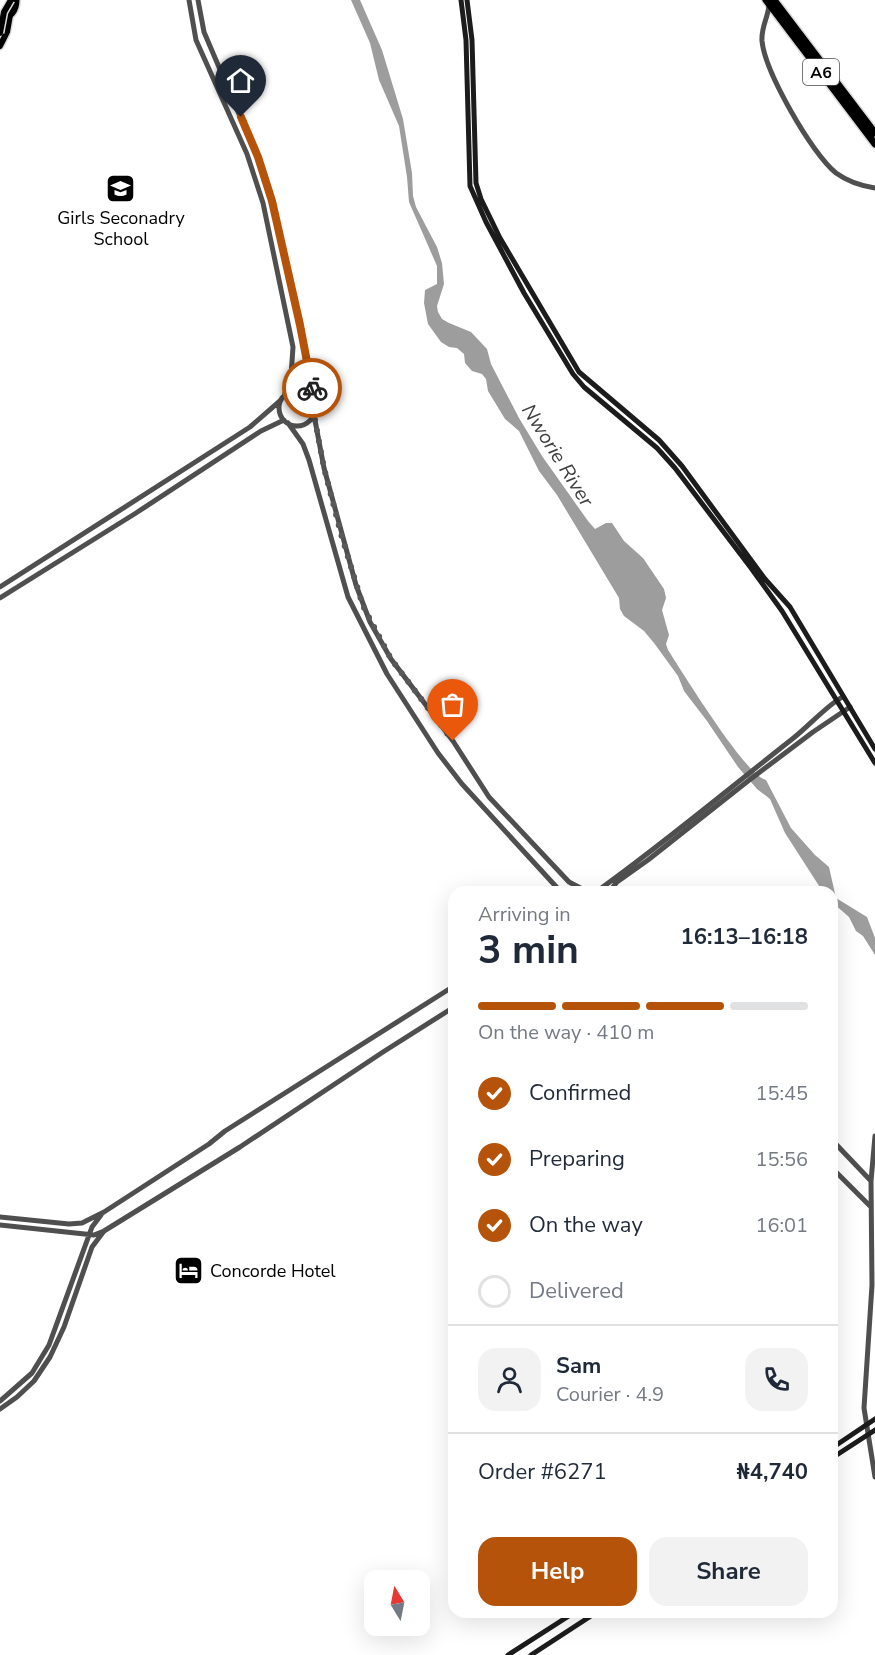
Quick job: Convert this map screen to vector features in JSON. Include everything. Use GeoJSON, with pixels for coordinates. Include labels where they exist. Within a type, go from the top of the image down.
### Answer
{"type":"FeatureCollection","features":[{"type":"Feature","properties":{"kind":"highway"},"geometry":{"type":"LineString","coordinates":[[0,20],[10,15],[14,2],[22,0]]}},
{"type":"Feature","properties":{"kind":"highway","name":"A6"},"geometry":{"type":"LineString","coordinates":[[770,1],[875,133]]}},
{"type":"Feature","properties":{"kind":"highway","name":"A6"},"geometry":{"type":"LineString","coordinates":[[770,1],[875,144]]}},
{"type":"Feature","properties":{"kind":"main road"},"geometry":{"type":"LineString","coordinates":[[461,0],[466,40],[470,186],[486,222],[573,374],[584,387],[645,437],[675,468],[782,611],[875,763]]}},
{"type":"Feature","properties":{"kind":"main road"},"geometry":{"type":"LineString","coordinates":[[467,0],[472,40],[476,183],[496,230],[579,372],[659,440],[682,466],[765,579],[790,608],[875,749]]}},
{"type":"Feature","properties":{"kind":"main road"},"geometry":{"type":"LineString","coordinates":[[0,33],[4,12],[14,2]]}},
{"type":"Feature","properties":{"kind":"main road"},"geometry":{"type":"LineString","coordinates":[[0,46],[7,32],[10,15]]}},
{"type":"Feature","properties":{"kind":"main road"},"geometry":{"type":"LineString","coordinates":[[838,1444],[875,1419]]}},
{"type":"Feature","properties":{"kind":"main road"},"geometry":{"type":"LineString","coordinates":[[838,1454],[875,1430]]}},
{"type":"Feature","properties":{"kind":"main road"},"geometry":{"type":"LineString","coordinates":[[508,1655],[566,1618]]}},
{"type":"Feature","properties":{"kind":"main road"},"geometry":{"type":"LineString","coordinates":[[531,1655],[588,1618]]}},
{"type":"Feature","properties":{"kind":"street"},"geometry":{"type":"LineString","coordinates":[[189,0],[196,40],[248,154],[263,203],[292,347],[291,376],[280,410],[296,432],[306,452],[340,571],[354,610],[387,674],[438,753],[462,784],[556,886]]}},
{"type":"Feature","properties":{"kind":"street"},"geometry":{"type":"LineString","coordinates":[[198,0],[204,32],[265,175],[300,325],[324,468],[356,585],[370,622],[410,686],[453,741],[489,797],[569,882],[577,886]]}},
{"type":"Feature","properties":{"kind":"street"},"geometry":{"type":"LineString","coordinates":[[770,1],[762,30],[762,41],[775,81],[790,111],[825,162],[836,173],[875,189]]}},
{"type":"Feature","properties":{"kind":"street"},"geometry":{"type":"LineString","coordinates":[[190,10],[199,8]]}},
{"type":"Feature","properties":{"kind":"street"},"geometry":{"type":"LineString","coordinates":[[0,587],[250,427],[274,409],[292,390],[302,390],[314,400]]}},
{"type":"Feature","properties":{"kind":"street"},"geometry":{"type":"LineString","coordinates":[[0,598],[261,431],[286,421],[303,425],[314,415]]}},
{"type":"Feature","properties":{"kind":"street"},"geometry":{"type":"LineString","coordinates":[[614,886],[809,726],[836,699],[843,697]]}},
{"type":"Feature","properties":{"kind":"street"},"geometry":{"type":"LineString","coordinates":[[604,886],[746,779],[758,775],[813,732],[850,707]]}},
{"type":"Feature","properties":{"kind":"street"},"geometry":{"type":"LineString","coordinates":[[0,1217],[79,1223],[104,1212],[209,1144],[225,1131],[448,990]]}},
{"type":"Feature","properties":{"kind":"street"},"geometry":{"type":"LineString","coordinates":[[0,1225],[94,1235],[104,1231],[240,1147],[448,1011]]}},
{"type":"Feature","properties":{"kind":"street"},"geometry":{"type":"LineString","coordinates":[[875,1136],[871,1181],[872,1285],[864,1408],[875,1477]]}},
{"type":"Feature","properties":{"kind":"street"},"geometry":{"type":"LineString","coordinates":[[838,1146],[871,1181]]}},
{"type":"Feature","properties":{"kind":"street"},"geometry":{"type":"LineString","coordinates":[[838,1174],[871,1207]]}},
{"type":"Feature","properties":{"kind":"street"},"geometry":{"type":"LineString","coordinates":[[0,1401],[32,1373],[49,1345],[89,1234],[95,1222],[104,1212]]}},
{"type":"Feature","properties":{"kind":"street"},"geometry":{"type":"LineString","coordinates":[[0,1409],[34,1381],[50,1357],[64,1327],[92,1247],[104,1231]]}},
{"type":"Feature","properties":{"kind":"shaded area"},"geometry":{"type":"Polygon","coordinates":[[[351,0],[360,0],[382,50],[403,119],[412,173],[413,196],[442,263],[444,284],[437,306],[438,312],[442,319],[471,332],[487,349],[491,364],[519,418],[542,456],[588,521],[595,529],[606,523],[612,523],[624,541],[643,558],[664,589],[666,598],[662,610],[669,635],[666,644],[668,650],[730,743],[744,761],[766,780],[791,828],[829,867],[833,886],[819,886],[785,833],[770,799],[757,789],[738,767],[684,691],[678,676],[654,643],[644,631],[624,616],[620,609],[619,598],[557,495],[539,471],[519,431],[505,419],[488,391],[486,379],[482,374],[472,371],[465,363],[464,354],[457,348],[449,347],[441,342],[428,324],[424,303],[425,290],[437,284],[437,266],[409,202],[399,126],[379,80],[370,43],[351,0]]]}},
{"type":"Feature","properties":{"kind":"shaded area"},"geometry":{"type":"Polygon","coordinates":[[[838,899],[867,917],[875,938],[875,955],[863,936],[856,931],[849,917],[838,907],[838,899]]]}},
{"type":"Feature","properties":{"kind":"way so far"},"geometry":{"type":"LineString","coordinates":[[312,388],[314,415],[324,468],[363,606],[391,659],[453,741]]}},
{"type":"Feature","properties":{"kind":"place","name":"Girls Seconadry School"},"geometry":{"type":"Point","coordinates":[121,189]}},
{"type":"Feature","properties":{"kind":"place","name":"Concorde Hotel"},"geometry":{"type":"Point","coordinates":[189,1271]}},
{"type":"Feature","properties":{"kind":"route"},"geometry":{"type":"LineString","coordinates":[[241,117],[265,175],[272,201],[312,388]]}},
{"type":"Feature","properties":{"kind":"water label","name":"Nworie River"},"geometry":{"type":"Point","coordinates":[558,455]}}]}
